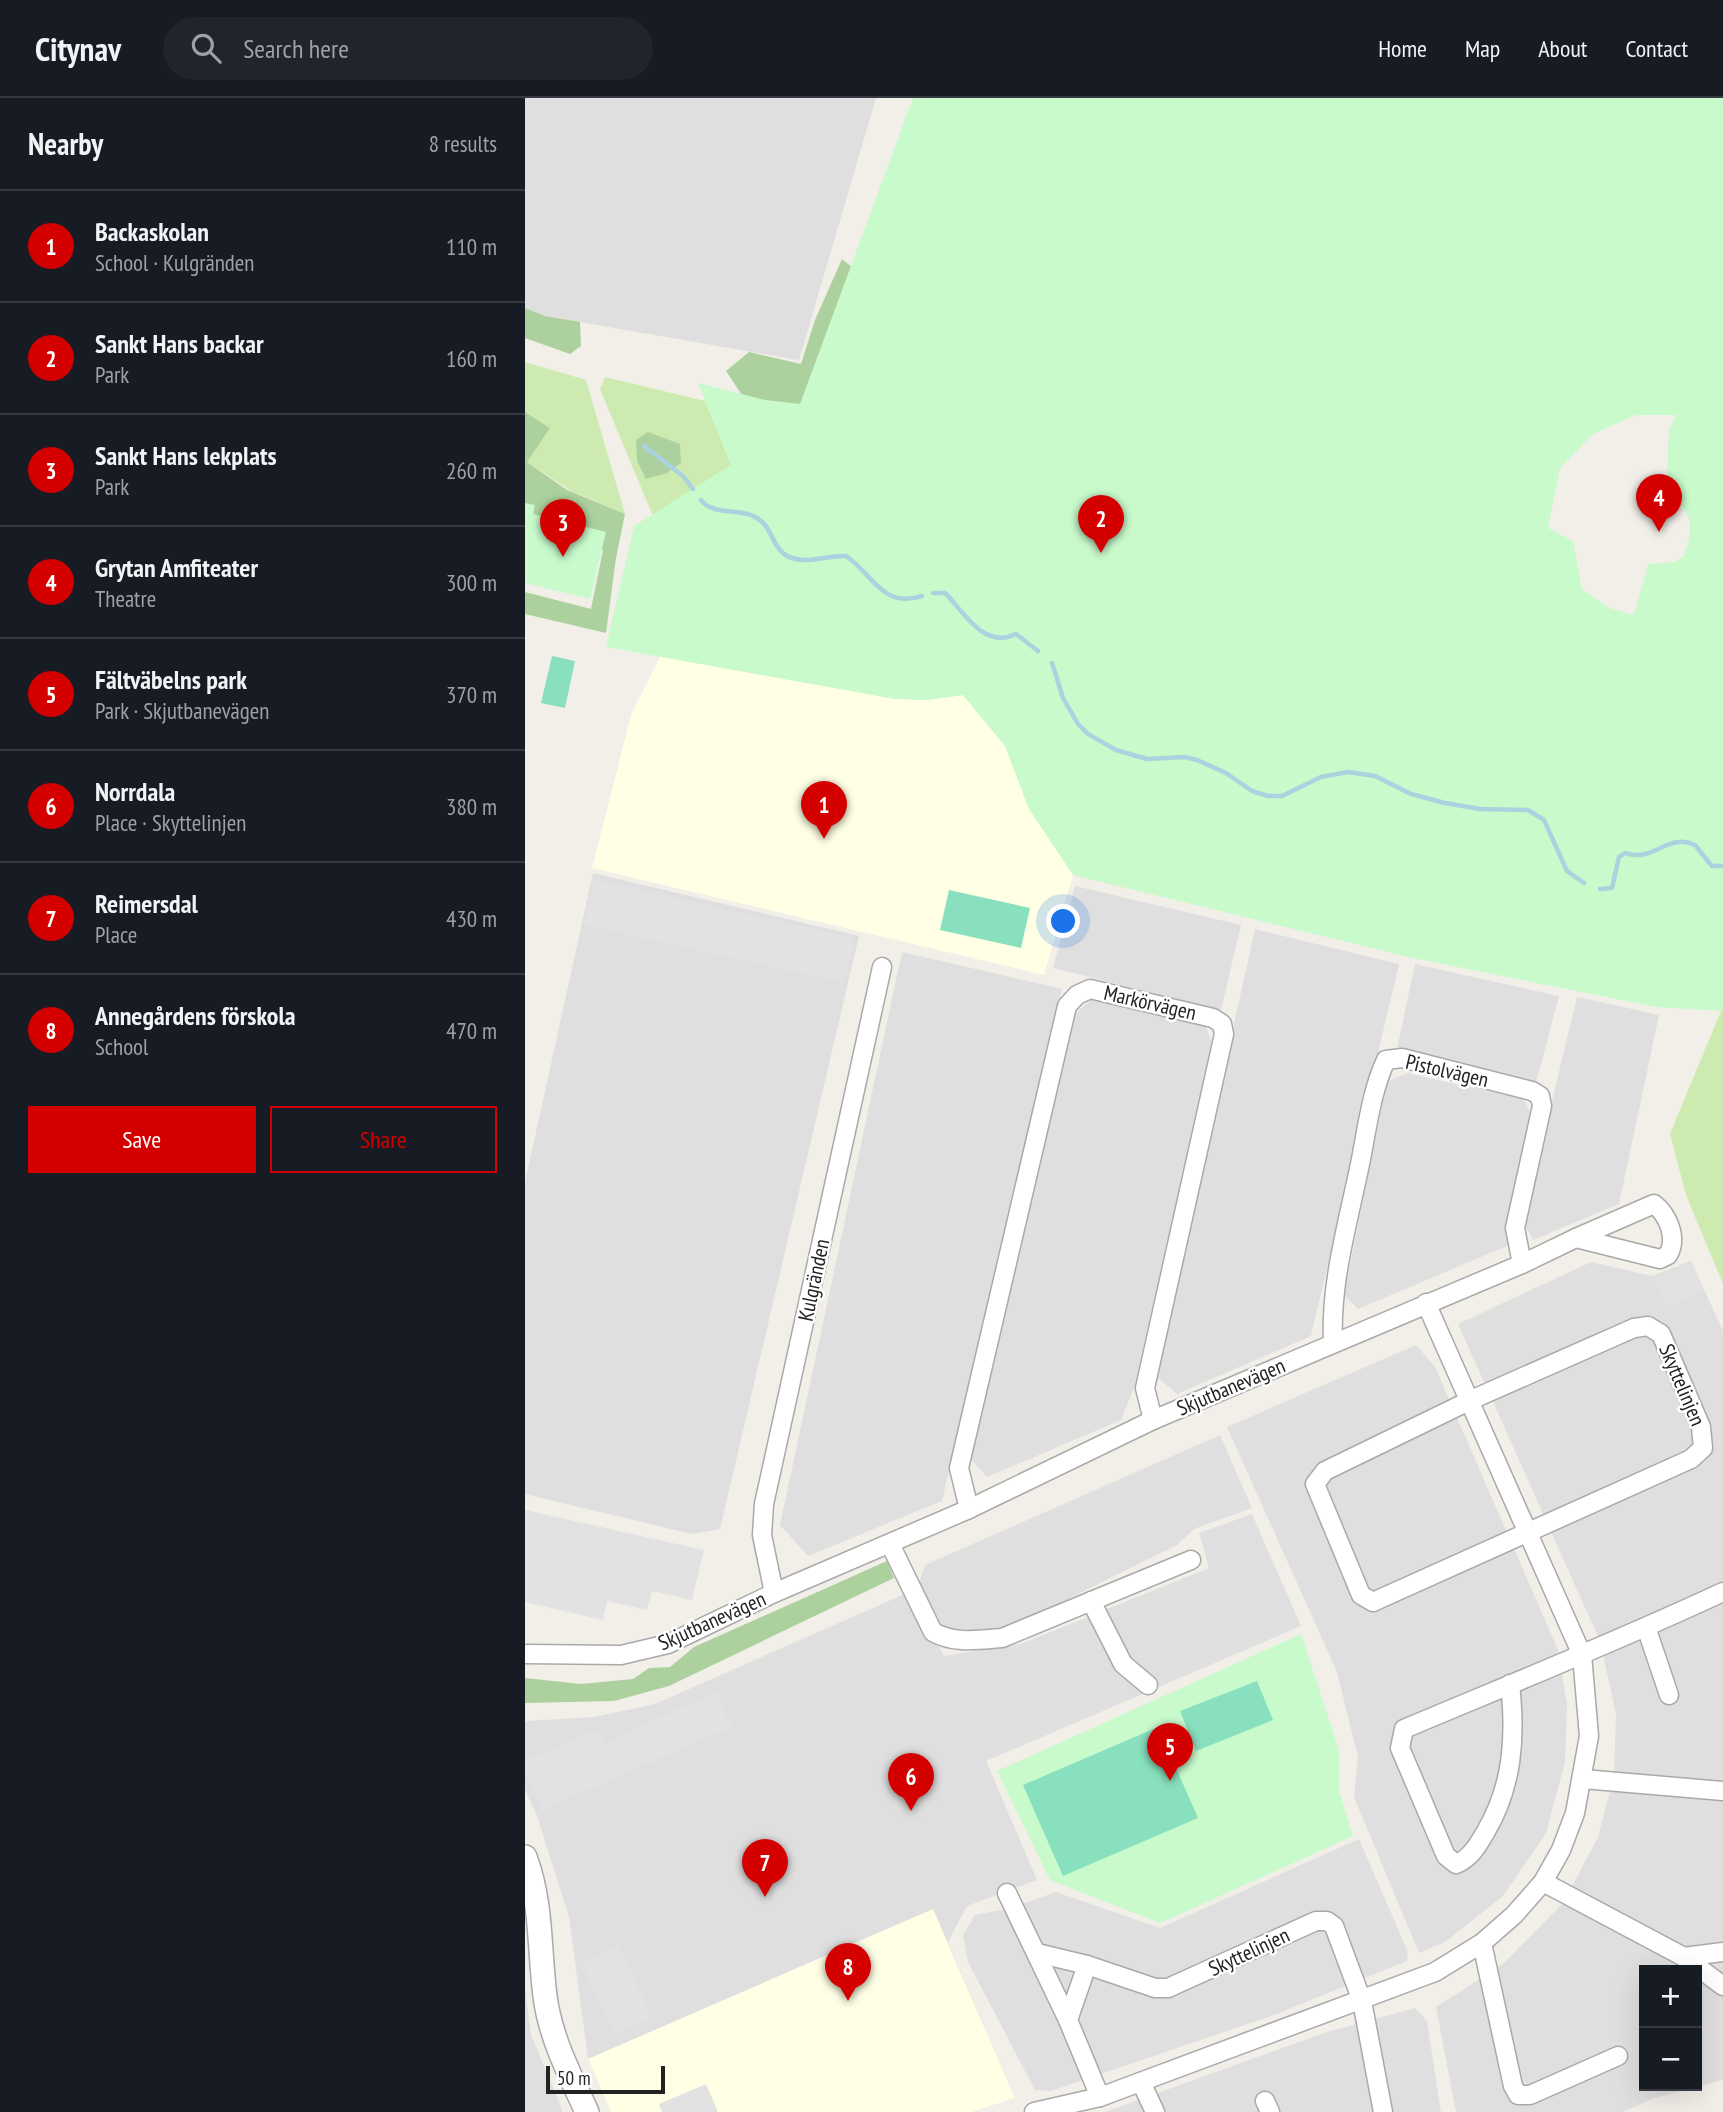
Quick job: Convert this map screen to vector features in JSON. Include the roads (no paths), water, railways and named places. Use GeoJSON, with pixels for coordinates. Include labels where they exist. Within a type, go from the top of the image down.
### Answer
{"type":"FeatureCollection","features":[{"type":"Feature","properties":{"kind":"street","name":"Kulgränden"},"geometry":{"type":"LineString","coordinates":[[773,1593],[762,1535],[764,1504],[883,967]]}},
{"type":"Feature","properties":{"kind":"street","name":"Markörvägen"},"geometry":{"type":"LineString","coordinates":[[969,1509],[959,1468],[1067,1006],[1077,995],[1090,989],[1213,1018],[1222,1024],[1224,1034],[1145,1388],[1153,1420]]}},
{"type":"Feature","properties":{"kind":"street","name":"Pistolvägen"},"geometry":{"type":"LineString","coordinates":[[1333,1343],[1332,1312],[1338,1271],[1375,1094],[1386,1060],[1402,1058],[1532,1091],[1540,1096],[1542,1106],[1515,1228],[1522,1264]]}},
{"type":"Feature","properties":{"kind":"street","name":"Skjutbanevägen"},"geometry":{"type":"LineString","coordinates":[[525,1654],[621,1655],[669,1644],[773,1593],[969,1509],[1153,1420],[1522,1264],[1576,1237],[1654,1204],[1663,1210],[1669,1226],[1672,1248],[1668,1255],[1660,1259],[1649,1258],[1576,1237]]}},
{"type":"Feature","properties":{"kind":"street"},"geometry":{"type":"LineString","coordinates":[[1034,2112],[1101,2097],[1435,1972],[1482,1943],[1514,1915],[1543,1882],[1575,1813],[1583,1779],[1589,1736],[1582,1655],[1426,1303]]}},
{"type":"Feature","properties":{"kind":"street","name":"Skyttelinjen"},"geometry":{"type":"LineString","coordinates":[[1648,1326],[1661,1334],[1701,1427],[1703,1448],[1691,1459],[1529,1531],[1373,1602],[1361,1595],[1315,1484],[1325,1471],[1471,1400],[1634,1328],[1648,1326]]}},
{"type":"Feature","properties":{"kind":"street"},"geometry":{"type":"LineString","coordinates":[[890,1544],[933,1632],[946,1639],[1002,1638],[1191,1560]]}},
{"type":"Feature","properties":{"kind":"street"},"geometry":{"type":"LineString","coordinates":[[1510,1684],[1514,1720],[1513,1756],[1503,1796],[1477,1847],[1463,1862],[1456,1864],[1446,1856],[1400,1748],[1399,1739],[1404,1729],[1510,1684],[1646,1628],[1723,1592]]}},
{"type":"Feature","properties":{"kind":"street"},"geometry":{"type":"LineString","coordinates":[[1091,1601],[1123,1664],[1148,1685]]}},
{"type":"Feature","properties":{"kind":"street"},"geometry":{"type":"LineString","coordinates":[[1646,1628],[1669,1695]]}},
{"type":"Feature","properties":{"kind":"street"},"geometry":{"type":"LineString","coordinates":[[1583,1779],[1723,1791]]}},
{"type":"Feature","properties":{"kind":"street"},"geometry":{"type":"LineString","coordinates":[[525,1857],[538,1906],[545,1997],[551,2025],[587,2112]]}},
{"type":"Feature","properties":{"kind":"street"},"geometry":{"type":"LineString","coordinates":[[1543,1882],[1684,1957],[1723,1986]]}},
{"type":"Feature","properties":{"kind":"street"},"geometry":{"type":"LineString","coordinates":[[1007,1894],[1037,1953],[1101,2097]]}},
{"type":"Feature","properties":{"kind":"street","name":"Skyttelinjen"},"geometry":{"type":"LineString","coordinates":[[1037,1953],[1087,1965],[1155,1988],[1168,1988],[1316,1921],[1327,1921],[1334,1926],[1363,2001],[1383,2112]]}},
{"type":"Feature","properties":{"kind":"street"},"geometry":{"type":"LineString","coordinates":[[1482,1943],[1513,2086],[1518,2095],[1530,2095],[1618,2056]]}},
{"type":"Feature","properties":{"kind":"street"},"geometry":{"type":"LineString","coordinates":[[1684,1957],[1723,1952]]}},
{"type":"Feature","properties":{"kind":"street"},"geometry":{"type":"LineString","coordinates":[[1068,2020],[1087,1965]]}},
{"type":"Feature","properties":{"kind":"street"},"geometry":{"type":"LineString","coordinates":[[1142,2082],[1155,2112]]}},
{"type":"Feature","properties":{"kind":"waterway"},"geometry":{"type":"LineString","coordinates":[[644,446],[683,476],[693,489]]}},
{"type":"Feature","properties":{"kind":"waterway"},"geometry":{"type":"LineString","coordinates":[[701,500],[713,508],[757,518],[763,522],[785,555],[799,560],[846,556],[887,594],[908,599],[922,596]]}},
{"type":"Feature","properties":{"kind":"waterway"},"geometry":{"type":"LineString","coordinates":[[933,593],[945,593],[984,633],[1004,638],[1016,634],[1038,651]]}},
{"type":"Feature","properties":{"kind":"waterway"},"geometry":{"type":"LineString","coordinates":[[1052,663],[1063,698],[1078,724],[1088,734],[1116,750],[1147,759],[1184,757],[1197,760],[1226,773],[1252,791],[1268,796],[1282,796],[1321,777],[1348,772],[1375,776],[1411,794],[1445,803],[1480,809],[1528,810],[1544,820],[1567,871],[1584,883]]}},
{"type":"Feature","properties":{"kind":"waterway"},"geometry":{"type":"LineString","coordinates":[[1600,889],[1612,888],[1619,857],[1625,853],[1645,854],[1676,842],[1695,845],[1712,866],[1723,866]]}},
{"type":"Feature","properties":{"kind":"place","name":"Grytan Amfiteater"},"geometry":{"type":"Point","coordinates":[1659,532]}},
{"type":"Feature","properties":{"kind":"place","name":"Sankt Hans backar"},"geometry":{"type":"Point","coordinates":[1101,553]}},
{"type":"Feature","properties":{"kind":"place","name":"Sankt Hans lekplats"},"geometry":{"type":"Point","coordinates":[563,557]}},
{"type":"Feature","properties":{"kind":"place","name":"Backaskolan"},"geometry":{"type":"Point","coordinates":[824,839]}},
{"type":"Feature","properties":{"kind":"place","name":"Fältväbelns park"},"geometry":{"type":"Point","coordinates":[1170,1781]}},
{"type":"Feature","properties":{"kind":"place","name":"Norrdala"},"geometry":{"type":"Point","coordinates":[911,1811]}},
{"type":"Feature","properties":{"kind":"place","name":"Reimersdal"},"geometry":{"type":"Point","coordinates":[765,1897]}},
{"type":"Feature","properties":{"kind":"place","name":"Annegårdens förskola"},"geometry":{"type":"Point","coordinates":[848,2001]}}]}
